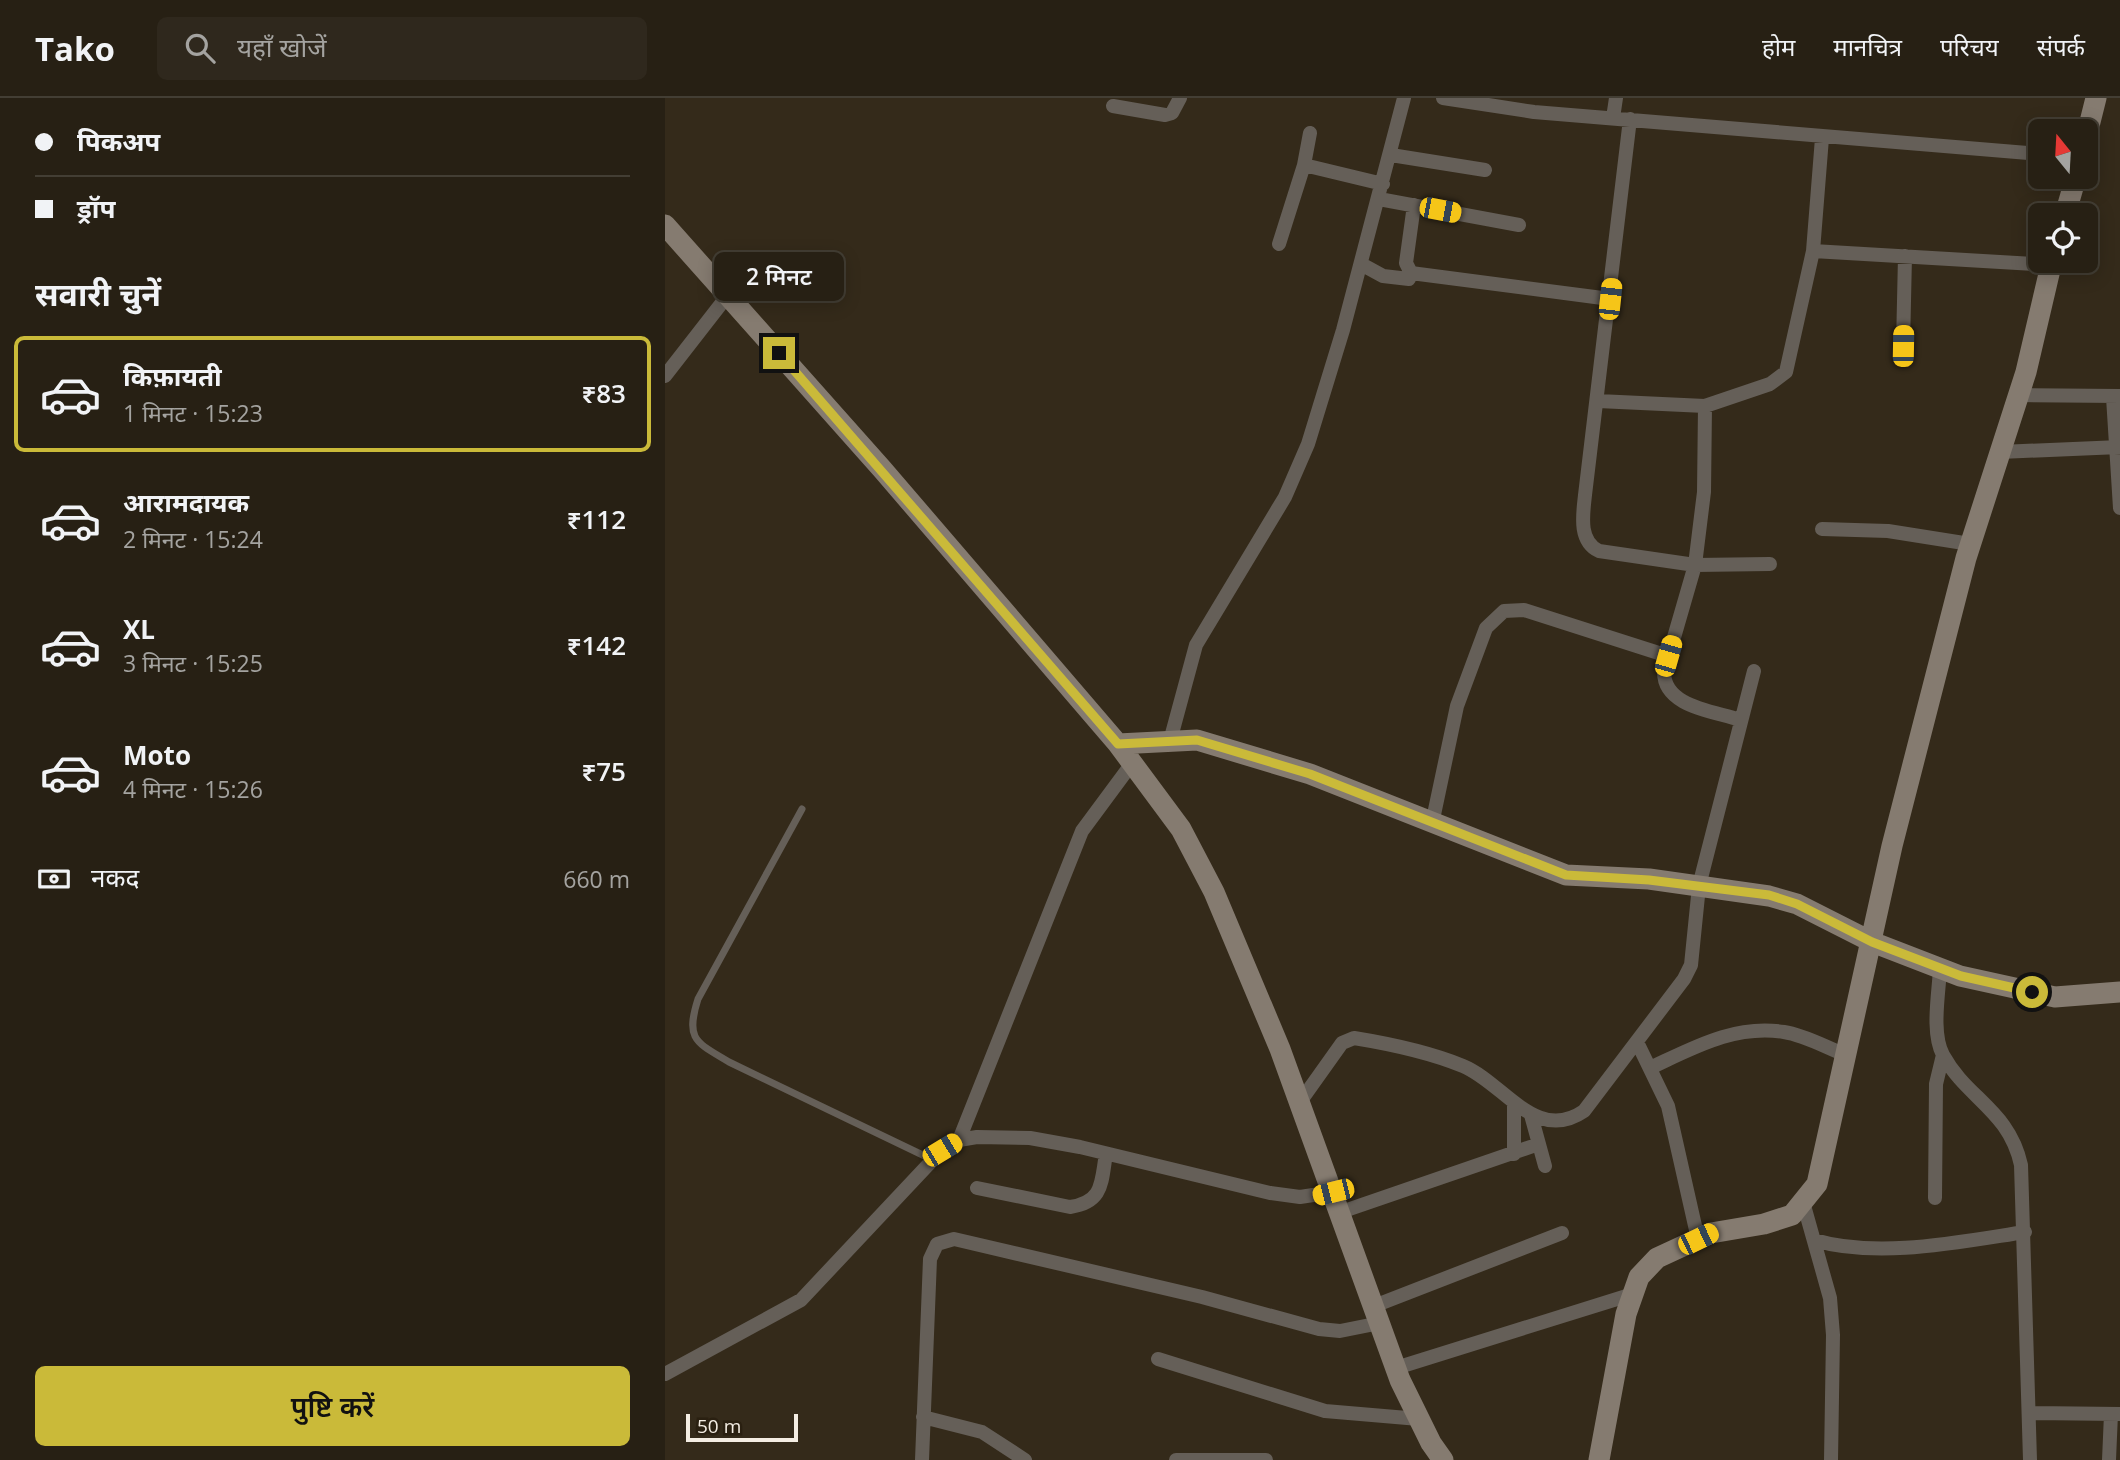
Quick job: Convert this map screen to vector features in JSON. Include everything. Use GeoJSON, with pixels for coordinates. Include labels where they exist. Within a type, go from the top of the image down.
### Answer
{"type":"FeatureCollection","features":[{"type":"Feature","properties":{"kind":"street"},"geometry":{"type":"LineString","coordinates":[[1113,106],[1164,115],[1171,113],[1180,98]]}},
{"type":"Feature","properties":{"kind":"street"},"geometry":{"type":"LineString","coordinates":[[1170,741],[1196,645],[1285,497],[1307,444],[1361,264],[1404,98]]}},
{"type":"Feature","properties":{"kind":"street"},"geometry":{"type":"LineString","coordinates":[[1443,98],[1534,112],[2028,153]]}},
{"type":"Feature","properties":{"kind":"street"},"geometry":{"type":"LineString","coordinates":[[1613,118],[1616,98]]}},
{"type":"Feature","properties":{"kind":"street"},"geometry":{"type":"LineString","coordinates":[[2091,119],[2096,98]]}},
{"type":"Feature","properties":{"kind":"street"},"geometry":{"type":"LineString","coordinates":[[1630,119],[1583,526],[1590,547],[1695,565],[1770,564]]}},
{"type":"Feature","properties":{"kind":"street"},"geometry":{"type":"LineString","coordinates":[[1279,244],[1304,165],[1310,133]]}},
{"type":"Feature","properties":{"kind":"street"},"geometry":{"type":"LineString","coordinates":[[1598,401],[1705,406],[1770,384],[1786,372],[1813,251],[1822,138]]}},
{"type":"Feature","properties":{"kind":"street"},"geometry":{"type":"LineString","coordinates":[[1391,155],[1485,170]]}},
{"type":"Feature","properties":{"kind":"street"},"geometry":{"type":"LineString","coordinates":[[1304,165],[1383,184]]}},
{"type":"Feature","properties":{"kind":"street"},"geometry":{"type":"LineString","coordinates":[[1379,199],[1519,225]]}},
{"type":"Feature","properties":{"kind":"street"},"geometry":{"type":"LineString","coordinates":[[1414,205],[1406,263],[1411,273],[1610,299]]}},
{"type":"Feature","properties":{"kind":"street"},"geometry":{"type":"LineString","coordinates":[[665,225],[882,469],[1118,744],[1181,829],[1214,892],[1300,1102],[1396,1368],[1419,1419],[1443,1460]]}},
{"type":"Feature","properties":{"kind":"street"},"geometry":{"type":"LineString","coordinates":[[1813,251],[2028,262]]}},
{"type":"Feature","properties":{"kind":"street"},"geometry":{"type":"LineString","coordinates":[[1903,346],[1905,256]]}},
{"type":"Feature","properties":{"kind":"street"},"geometry":{"type":"LineString","coordinates":[[1361,264],[1383,276],[1409,279]]}},
{"type":"Feature","properties":{"kind":"street"},"geometry":{"type":"LineString","coordinates":[[1599,1460],[1611,1386],[1633,1294],[1640,1277],[1657,1258],[1711,1233],[1764,1224],[1792,1215],[1817,1184],[1892,846],[1970,544],[2019,395],[2049,273]]}},
{"type":"Feature","properties":{"kind":"street"},"geometry":{"type":"LineString","coordinates":[[665,376],[728,295]]}},
{"type":"Feature","properties":{"kind":"street"},"geometry":{"type":"LineString","coordinates":[[2019,395],[2117,396],[2120,508]]}},
{"type":"Feature","properties":{"kind":"street"},"geometry":{"type":"LineString","coordinates":[[1705,406],[1704,492],[1695,565],[1668,656],[1664,681],[1675,696],[1740,720]]}},
{"type":"Feature","properties":{"kind":"street"},"geometry":{"type":"LineString","coordinates":[[2000,452],[2119,447]]}},
{"type":"Feature","properties":{"kind":"street"},"geometry":{"type":"LineString","coordinates":[[1822,529],[1888,531],[1970,544]]}},
{"type":"Feature","properties":{"kind":"street"},"geometry":{"type":"LineString","coordinates":[[1432,824],[1457,706],[1486,628],[1496,616],[1504,611],[1524,610],[1668,656]]}},
{"type":"Feature","properties":{"kind":"street"},"geometry":{"type":"LineString","coordinates":[[1300,1102],[1342,1043],[1354,1038],[1465,1067],[1487,1080],[1531,1115],[1553,1121],[1573,1119],[1584,1111],[1691,965],[1699,886],[1753,671]]}},
{"type":"Feature","properties":{"kind":"street"},"geometry":{"type":"LineString","coordinates":[[1118,744],[1197,740],[1310,774],[1566,875],[1769,895],[1797,904],[1872,942],[1940,968],[2055,997],[2120,992]]}},
{"type":"Feature","properties":{"kind":"street"},"geometry":{"type":"LineString","coordinates":[[959,1140],[1082,831],[1133,762]]}},
{"type":"Feature","properties":{"kind":"street"},"geometry":{"type":"LineString","coordinates":[[1935,1198],[1937,1084],[1943,1055],[1938,1027],[1940,968]]}},
{"type":"Feature","properties":{"kind":"street"},"geometry":{"type":"LineString","coordinates":[[1650,1068],[1723,1035],[1752,1030],[1787,1032],[1846,1055]]}},
{"type":"Feature","properties":{"kind":"street"},"geometry":{"type":"LineString","coordinates":[[1637,1042],[1668,1106],[1698,1239]]}},
{"type":"Feature","properties":{"kind":"street"},"geometry":{"type":"LineString","coordinates":[[1943,1055],[2005,1125],[2016,1143],[2021,1166],[2030,1460]]}},
{"type":"Feature","properties":{"kind":"street"},"geometry":{"type":"LineString","coordinates":[[1514,1104],[1514,1154]]}},
{"type":"Feature","properties":{"kind":"street"},"geometry":{"type":"LineString","coordinates":[[1531,1115],[1545,1166]]}},
{"type":"Feature","properties":{"kind":"street"},"geometry":{"type":"LineString","coordinates":[[665,1374],[801,1300],[933,1160],[959,1140],[977,1137],[1030,1138],[1106,1153],[1270,1193],[1337,1202],[1514,1154],[1539,1144]]}},
{"type":"Feature","properties":{"kind":"street"},"geometry":{"type":"LineString","coordinates":[[977,1188],[1070,1207],[1082,1205],[1092,1200],[1100,1189],[1106,1153]]}},
{"type":"Feature","properties":{"kind":"street"},"geometry":{"type":"LineString","coordinates":[[1803,1202],[1831,1298],[1831,1460]]}},
{"type":"Feature","properties":{"kind":"street"},"geometry":{"type":"LineString","coordinates":[[1814,1240],[1839,1247],[1934,1245],[2025,1232]]}},
{"type":"Feature","properties":{"kind":"street"},"geometry":{"type":"LineString","coordinates":[[922,1460],[930,1259],[933,1250],[942,1241],[954,1239],[1012,1251],[1319,1329],[1340,1331],[1562,1233]]}},
{"type":"Feature","properties":{"kind":"street"},"geometry":{"type":"LineString","coordinates":[[1396,1368],[1633,1294]]}},
{"type":"Feature","properties":{"kind":"street"},"geometry":{"type":"LineString","coordinates":[[1158,1359],[1325,1412],[1419,1419]]}},
{"type":"Feature","properties":{"kind":"street"},"geometry":{"type":"LineString","coordinates":[[2029,1413],[2116,1414],[2109,1460]]}},
{"type":"Feature","properties":{"kind":"street"},"geometry":{"type":"LineString","coordinates":[[923,1417],[982,1432],[1025,1460]]}},
{"type":"Feature","properties":{"kind":"street"},"geometry":{"type":"LineString","coordinates":[[1177,1460],[1266,1460]]}},
{"type":"Feature","properties":{"kind":"lane"},"geometry":{"type":"LineString","coordinates":[[802,809],[698,999],[690,1022],[692,1031],[706,1048],[729,1062],[933,1160]]}},
{"type":"Feature","properties":{"kind":"route"},"geometry":{"type":"LineString","coordinates":[[779,353],[899,488],[1118,744],[1197,740],[1310,774],[1566,875],[1649,880],[1769,895],[1797,904],[1872,942],[1961,976],[2032,992]]}}]}
